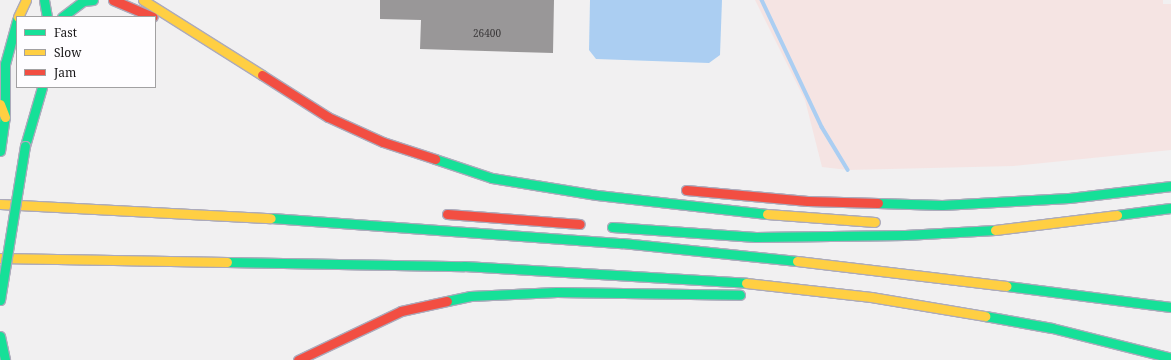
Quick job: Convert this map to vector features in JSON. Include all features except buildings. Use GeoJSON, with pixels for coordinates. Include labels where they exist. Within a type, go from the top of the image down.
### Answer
{"type":"FeatureCollection","features":[{"type":"Feature","properties":{"kind":"main road"},"geometry":{"type":"LineString","coordinates":[[18,16],[26,0]]}},
{"type":"Feature","properties":{"kind":"main road"},"geometry":{"type":"LineString","coordinates":[[44,0],[47,16]]}},
{"type":"Feature","properties":{"kind":"main road"},"geometry":{"type":"LineString","coordinates":[[63,16],[83,1],[93,0]]}},
{"type":"Feature","properties":{"kind":"main road"},"geometry":{"type":"LineString","coordinates":[[113,0],[149,16]]}},
{"type":"Feature","properties":{"kind":"main road"},"geometry":{"type":"LineString","coordinates":[[143,0],[231,58],[328,118],[383,142],[476,171],[542,188],[597,195],[799,218],[889,222]]}},
{"type":"Feature","properties":{"kind":"main road"},"geometry":{"type":"LineString","coordinates":[[156,19],[231,58]]}},
{"type":"Feature","properties":{"kind":"main road"},"geometry":{"type":"LineString","coordinates":[[0,151],[5,117],[5,64],[16,24]]}},
{"type":"Feature","properties":{"kind":"main road"},"geometry":{"type":"LineString","coordinates":[[0,300],[25,146],[42,88]]}},
{"type":"Feature","properties":{"kind":"main road"},"geometry":{"type":"LineString","coordinates":[[0,104],[5,117]]}},
{"type":"Feature","properties":{"kind":"main road"},"geometry":{"type":"LineString","coordinates":[[476,171],[551,177]]}},
{"type":"Feature","properties":{"kind":"main road"},"geometry":{"type":"LineString","coordinates":[[675,190],[808,201],[942,205],[1069,198],[1171,186]]}},
{"type":"Feature","properties":{"kind":"main road"},"geometry":{"type":"LineString","coordinates":[[964,221],[1020,218],[1171,201]]}},
{"type":"Feature","properties":{"kind":"main road"},"geometry":{"type":"LineString","coordinates":[[0,204],[222,205]]}},
{"type":"Feature","properties":{"kind":"main road"},"geometry":{"type":"LineString","coordinates":[[0,204],[375,223],[622,243],[900,272],[1171,307]]}},
{"type":"Feature","properties":{"kind":"main road"},"geometry":{"type":"LineString","coordinates":[[602,226],[756,237],[855,237],[991,230],[1171,208]]}},
{"type":"Feature","properties":{"kind":"main road"},"geometry":{"type":"LineString","coordinates":[[438,214],[587,225]]}},
{"type":"Feature","properties":{"kind":"main road"},"geometry":{"type":"LineString","coordinates":[[0,258],[495,267],[707,279],[871,297],[1052,328],[1171,358]]}},
{"type":"Feature","properties":{"kind":"main road"},"geometry":{"type":"LineString","coordinates":[[285,360],[401,312],[470,296],[557,292],[871,297]]}},
{"type":"Feature","properties":{"kind":"main road"},"geometry":{"type":"LineString","coordinates":[[0,336],[4,360]]}},
{"type":"Feature","properties":{"kind":"main road"},"geometry":{"type":"LineString","coordinates":[[298,360],[337,338]]}},
{"type":"Feature","properties":{"kind":"shaded area"},"geometry":{"type":"Polygon","coordinates":[[[755,0],[1163,0],[1163,4],[1171,4],[1171,150],[1014,166],[848,170],[822,167],[805,100],[755,0]]]}},
{"type":"Feature","properties":{"kind":"water"},"geometry":{"type":"Polygon","coordinates":[[[590,0],[722,0],[720,55],[709,63],[596,59],[589,50],[590,0]]]}},
{"type":"Feature","properties":{"kind":"waterway"},"geometry":{"type":"LineString","coordinates":[[762,0],[822,127],[848,170]]}},
{"type":"Feature","properties":{"kind":"traffic: fast"},"geometry":{"type":"LineString","coordinates":[[44,0],[47,16]]}},
{"type":"Feature","properties":{"kind":"traffic: fast"},"geometry":{"type":"LineString","coordinates":[[63,16],[83,1],[93,0]]}},
{"type":"Feature","properties":{"kind":"traffic: fast"},"geometry":{"type":"LineString","coordinates":[[0,151],[5,117],[5,64],[16,24]]}},
{"type":"Feature","properties":{"kind":"traffic: fast"},"geometry":{"type":"LineString","coordinates":[[25,146],[42,88]]}},
{"type":"Feature","properties":{"kind":"traffic: fast"},"geometry":{"type":"LineString","coordinates":[[0,300],[25,146]]}},
{"type":"Feature","properties":{"kind":"traffic: fast"},"geometry":{"type":"LineString","coordinates":[[435,159],[492,178],[597,195],[767,214]]}},
{"type":"Feature","properties":{"kind":"traffic: fast"},"geometry":{"type":"LineString","coordinates":[[878,203],[942,205],[1069,198],[1171,186]]}},
{"type":"Feature","properties":{"kind":"traffic: fast"},"geometry":{"type":"LineString","coordinates":[[1117,215],[1171,208]]}},
{"type":"Feature","properties":{"kind":"traffic: fast"},"geometry":{"type":"LineString","coordinates":[[271,218],[622,243],[797,261]]}},
{"type":"Feature","properties":{"kind":"traffic: fast"},"geometry":{"type":"LineString","coordinates":[[612,227],[756,237],[905,235],[995,230]]}},
{"type":"Feature","properties":{"kind":"traffic: fast"},"geometry":{"type":"LineString","coordinates":[[227,262],[464,266],[746,283]]}},
{"type":"Feature","properties":{"kind":"traffic: fast"},"geometry":{"type":"LineString","coordinates":[[1007,286],[1171,307]]}},
{"type":"Feature","properties":{"kind":"traffic: fast"},"geometry":{"type":"LineString","coordinates":[[447,301],[470,296],[557,292],[740,295]]}},
{"type":"Feature","properties":{"kind":"traffic: fast"},"geometry":{"type":"LineString","coordinates":[[985,316],[1052,328],[1171,358]]}},
{"type":"Feature","properties":{"kind":"traffic: fast"},"geometry":{"type":"LineString","coordinates":[[0,336],[5,360]]}},
{"type":"Feature","properties":{"kind":"traffic: slow"},"geometry":{"type":"LineString","coordinates":[[18,16],[26,0]]}},
{"type":"Feature","properties":{"kind":"traffic: slow"},"geometry":{"type":"LineString","coordinates":[[143,0],[262,75]]}},
{"type":"Feature","properties":{"kind":"traffic: slow"},"geometry":{"type":"LineString","coordinates":[[0,104],[5,117]]}},
{"type":"Feature","properties":{"kind":"traffic: slow"},"geometry":{"type":"LineString","coordinates":[[0,204],[271,218]]}},
{"type":"Feature","properties":{"kind":"traffic: slow"},"geometry":{"type":"LineString","coordinates":[[767,214],[875,222]]}},
{"type":"Feature","properties":{"kind":"traffic: slow"},"geometry":{"type":"LineString","coordinates":[[995,230],[1117,215]]}},
{"type":"Feature","properties":{"kind":"traffic: slow"},"geometry":{"type":"LineString","coordinates":[[0,258],[227,262]]}},
{"type":"Feature","properties":{"kind":"traffic: slow"},"geometry":{"type":"LineString","coordinates":[[797,261],[1007,286]]}},
{"type":"Feature","properties":{"kind":"traffic: slow"},"geometry":{"type":"LineString","coordinates":[[746,283],[871,297],[985,316]]}},
{"type":"Feature","properties":{"kind":"traffic: jam"},"geometry":{"type":"LineString","coordinates":[[113,0],[151,16]]}},
{"type":"Feature","properties":{"kind":"traffic: jam"},"geometry":{"type":"LineString","coordinates":[[262,75],[328,117],[383,142],[435,159]]}},
{"type":"Feature","properties":{"kind":"traffic: jam"},"geometry":{"type":"LineString","coordinates":[[686,190],[808,201],[878,203]]}},
{"type":"Feature","properties":{"kind":"traffic: jam"},"geometry":{"type":"LineString","coordinates":[[447,214],[580,224]]}},
{"type":"Feature","properties":{"kind":"traffic: jam"},"geometry":{"type":"LineString","coordinates":[[298,360],[401,311],[447,301]]}}]}
